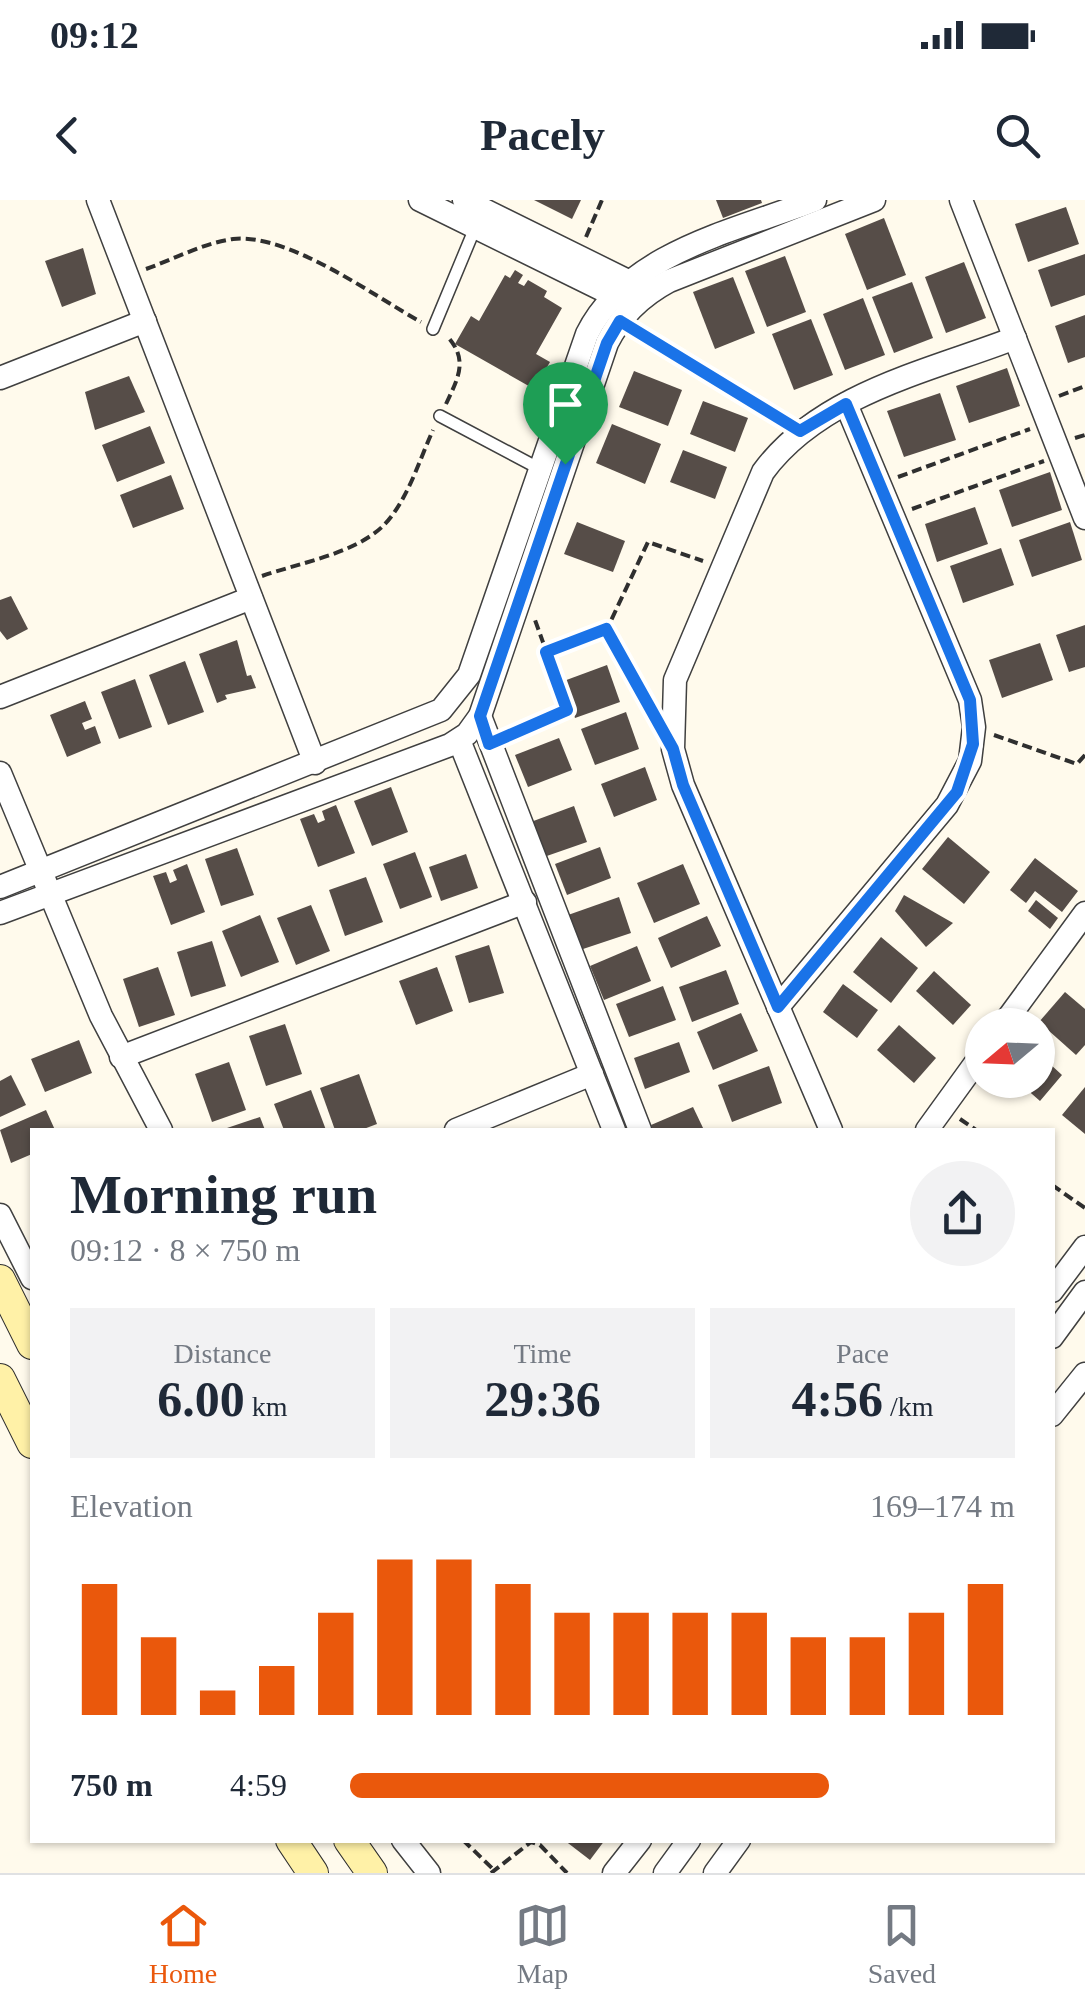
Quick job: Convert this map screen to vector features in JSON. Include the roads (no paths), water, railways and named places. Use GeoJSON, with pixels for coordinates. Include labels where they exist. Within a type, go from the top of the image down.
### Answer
{"type":"FeatureCollection","features":[{"type":"Feature","properties":{"kind":"street"},"geometry":{"type":"LineString","coordinates":[[98,200],[315,763]]}},
{"type":"Feature","properties":{"kind":"street"},"geometry":{"type":"LineString","coordinates":[[464,200],[578,256],[620,288]]}},
{"type":"Feature","properties":{"kind":"street"},"geometry":{"type":"LineString","coordinates":[[0,913],[459,740],[480,716],[607,343],[620,321],[655,288],[815,200]]}},
{"type":"Feature","properties":{"kind":"street"},"geometry":{"type":"LineString","coordinates":[[0,887],[427,718],[462,688],[587,334],[620,288],[660,262],[874,200]]}},
{"type":"Feature","properties":{"kind":"street"},"geometry":{"type":"LineString","coordinates":[[961,200],[1085,518]]}},
{"type":"Feature","properties":{"kind":"street"},"geometry":{"type":"LineString","coordinates":[[425,201],[476,228],[620,288]]}},
{"type":"Feature","properties":{"kind":"street"},"geometry":{"type":"LineString","coordinates":[[0,378],[145,322]]}},
{"type":"Feature","properties":{"kind":"street"},"geometry":{"type":"LineString","coordinates":[[829,1128],[683,785],[673,749],[675,680],[763,472],[800,431],[846,404],[1014,338]]}},
{"type":"Feature","properties":{"kind":"street"},"geometry":{"type":"LineString","coordinates":[[778,1007],[957,792],[970,761],[974,728],[965,688],[846,404]]}},
{"type":"Feature","properties":{"kind":"street"},"geometry":{"type":"LineString","coordinates":[[0,697],[248,590]]}},
{"type":"Feature","properties":{"kind":"street"},"geometry":{"type":"LineString","coordinates":[[480,716],[639,1128]]}},
{"type":"Feature","properties":{"kind":"street"},"geometry":{"type":"LineString","coordinates":[[459,740],[613,1128]]}},
{"type":"Feature","properties":{"kind":"street"},"geometry":{"type":"LineString","coordinates":[[0,773],[122,1058],[160,1128]]}},
{"type":"Feature","properties":{"kind":"street"},"geometry":{"type":"LineString","coordinates":[[242,792],[251,819]]}},
{"type":"Feature","properties":{"kind":"street"},"geometry":{"type":"LineString","coordinates":[[122,1058],[525,902]]}},
{"type":"Feature","properties":{"kind":"street"},"geometry":{"type":"LineString","coordinates":[[1016,1008],[1085,913]]}},
{"type":"Feature","properties":{"kind":"street"},"geometry":{"type":"LineString","coordinates":[[461,1128],[592,1074]]}},
{"type":"Feature","properties":{"kind":"street"},"geometry":{"type":"LineString","coordinates":[[928,1128],[965,1077]]}},
{"type":"Feature","properties":{"kind":"street"},"geometry":{"type":"LineString","coordinates":[[0,1215],[30,1274]]}},
{"type":"Feature","properties":{"kind":"street"},"geometry":{"type":"LineString","coordinates":[[1055,1287],[1085,1248]]}},
{"type":"Feature","properties":{"kind":"street"},"geometry":{"type":"LineString","coordinates":[[0,1280],[30,1340]]}},
{"type":"Feature","properties":{"kind":"street"},"geometry":{"type":"LineString","coordinates":[[1055,1333],[1085,1292]]}},
{"type":"Feature","properties":{"kind":"street"},"geometry":{"type":"LineString","coordinates":[[1055,1412],[1085,1374]]}},
{"type":"Feature","properties":{"kind":"street"},"geometry":{"type":"LineString","coordinates":[[0,1379],[30,1439]]}},
{"type":"Feature","properties":{"kind":"street"},"geometry":{"type":"LineString","coordinates":[[293,1843],[314,1873]]}},
{"type":"Feature","properties":{"kind":"street"},"geometry":{"type":"LineString","coordinates":[[351,1843],[372,1873]]}},
{"type":"Feature","properties":{"kind":"street"},"geometry":{"type":"LineString","coordinates":[[405,1843],[429,1873]]}},
{"type":"Feature","properties":{"kind":"street"},"geometry":{"type":"LineString","coordinates":[[614,1873],[638,1843]]}},
{"type":"Feature","properties":{"kind":"street"},"geometry":{"type":"LineString","coordinates":[[665,1873],[687,1843]]}},
{"type":"Feature","properties":{"kind":"street"},"geometry":{"type":"LineString","coordinates":[[715,1873],[737,1843]]}},
{"type":"Feature","properties":{"kind":"lane"},"geometry":{"type":"LineString","coordinates":[[433,329],[476,228]]}},
{"type":"Feature","properties":{"kind":"lane"},"geometry":{"type":"LineString","coordinates":[[440,416],[540,469]]}}]}
